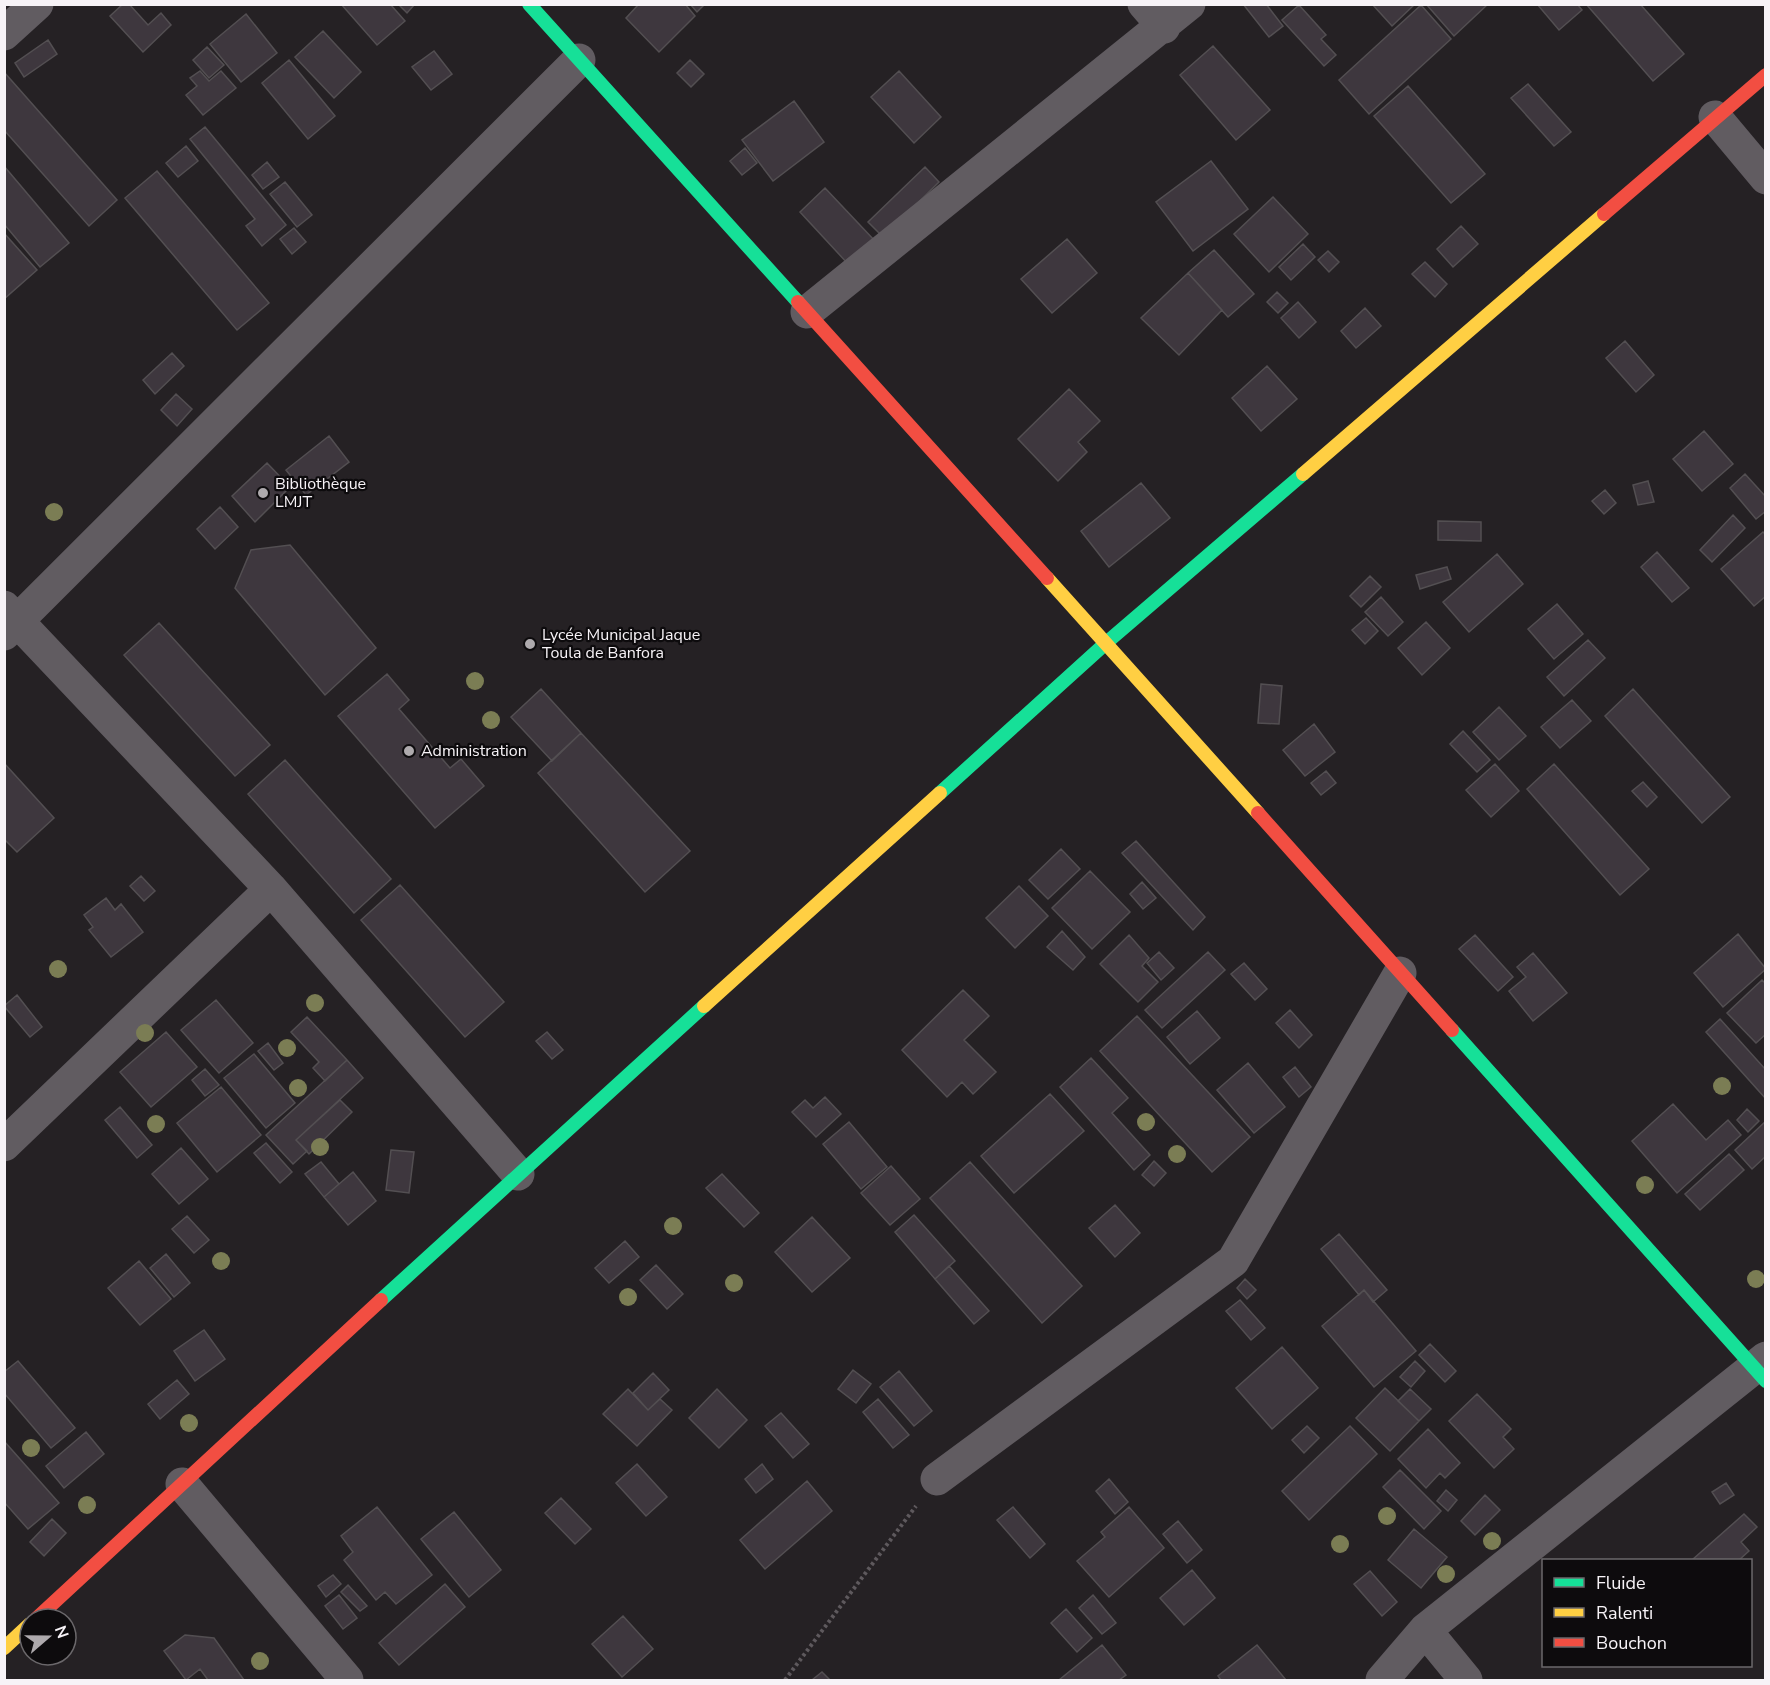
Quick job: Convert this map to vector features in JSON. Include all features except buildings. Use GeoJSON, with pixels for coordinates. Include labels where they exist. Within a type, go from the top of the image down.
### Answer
{"type":"FeatureCollection","features":[{"type":"Feature","properties":{"kind":"street"},"geometry":{"type":"LineString","coordinates":[[4,34],[37,4]]}},
{"type":"Feature","properties":{"kind":"street"},"geometry":{"type":"LineString","coordinates":[[529,4],[1106,643],[1400,973],[1761,1369],[1425,1630],[1382,1680]]}},
{"type":"Feature","properties":{"kind":"street"},"geometry":{"type":"LineString","coordinates":[[807,312],[1154,16],[1189,4]]}},
{"type":"Feature","properties":{"kind":"street"},"geometry":{"type":"LineString","coordinates":[[518,1174],[271,889],[9,621],[579,60]]}},
{"type":"Feature","properties":{"kind":"street"},"geometry":{"type":"LineString","coordinates":[[49,1607],[518,1174],[1106,643],[1766,75]]}},
{"type":"Feature","properties":{"kind":"street"},"geometry":{"type":"LineString","coordinates":[[1715,117],[1766,178]]}},
{"type":"Feature","properties":{"kind":"street"},"geometry":{"type":"LineString","coordinates":[[4,1145],[271,889]]}},
{"type":"Feature","properties":{"kind":"street"},"geometry":{"type":"LineString","coordinates":[[937,1479],[1233,1261],[1400,973]]}},
{"type":"Feature","properties":{"kind":"street"},"geometry":{"type":"LineString","coordinates":[[182,1484],[347,1680]]}},
{"type":"Feature","properties":{"kind":"street"},"geometry":{"type":"LineString","coordinates":[[1425,1630],[1466,1680]]}},
{"type":"Feature","properties":{"kind":"street"},"geometry":{"type":"LineString","coordinates":[[4,1648],[18,1635]]}},
{"type":"Feature","properties":{"kind":"path"},"geometry":{"type":"LineString","coordinates":[[784,1680],[937,1479]]}},
{"type":"Feature","properties":{"kind":"traffic: fast"},"geometry":{"type":"LineString","coordinates":[[529,4],[798,302]]}},
{"type":"Feature","properties":{"kind":"traffic: fast"},"geometry":{"type":"LineString","coordinates":[[940,793],[1106,643],[1303,474]]}},
{"type":"Feature","properties":{"kind":"traffic: fast"},"geometry":{"type":"LineString","coordinates":[[381,1300],[704,1006]]}},
{"type":"Feature","properties":{"kind":"traffic: fast"},"geometry":{"type":"LineString","coordinates":[[1452,1030],[1766,1381]]}},
{"type":"Feature","properties":{"kind":"traffic: slow"},"geometry":{"type":"LineString","coordinates":[[1303,474],[1604,214]]}},
{"type":"Feature","properties":{"kind":"traffic: slow"},"geometry":{"type":"LineString","coordinates":[[1047,578],[1258,813]]}},
{"type":"Feature","properties":{"kind":"traffic: slow"},"geometry":{"type":"LineString","coordinates":[[704,1006],[940,793]]}},
{"type":"Feature","properties":{"kind":"traffic: slow"},"geometry":{"type":"LineString","coordinates":[[4,1648],[18,1635]]}},
{"type":"Feature","properties":{"kind":"traffic: jam"},"geometry":{"type":"LineString","coordinates":[[1604,214],[1766,75]]}},
{"type":"Feature","properties":{"kind":"traffic: jam"},"geometry":{"type":"LineString","coordinates":[[798,302],[1047,578]]}},
{"type":"Feature","properties":{"kind":"traffic: jam"},"geometry":{"type":"LineString","coordinates":[[1258,813],[1452,1030]]}},
{"type":"Feature","properties":{"kind":"traffic: jam"},"geometry":{"type":"LineString","coordinates":[[49,1607],[381,1300]]}},
{"type":"Feature","properties":{"kind":"place","name":"Bibliothèque LMJT"},"geometry":{"type":"Point","coordinates":[263,493]}},
{"type":"Feature","properties":{"kind":"place","name":"Lycée Municipal Jaque Toula de Banfora"},"geometry":{"type":"Point","coordinates":[530,644]}},
{"type":"Feature","properties":{"kind":"place","name":"Administration"},"geometry":{"type":"Point","coordinates":[409,751]}}]}
